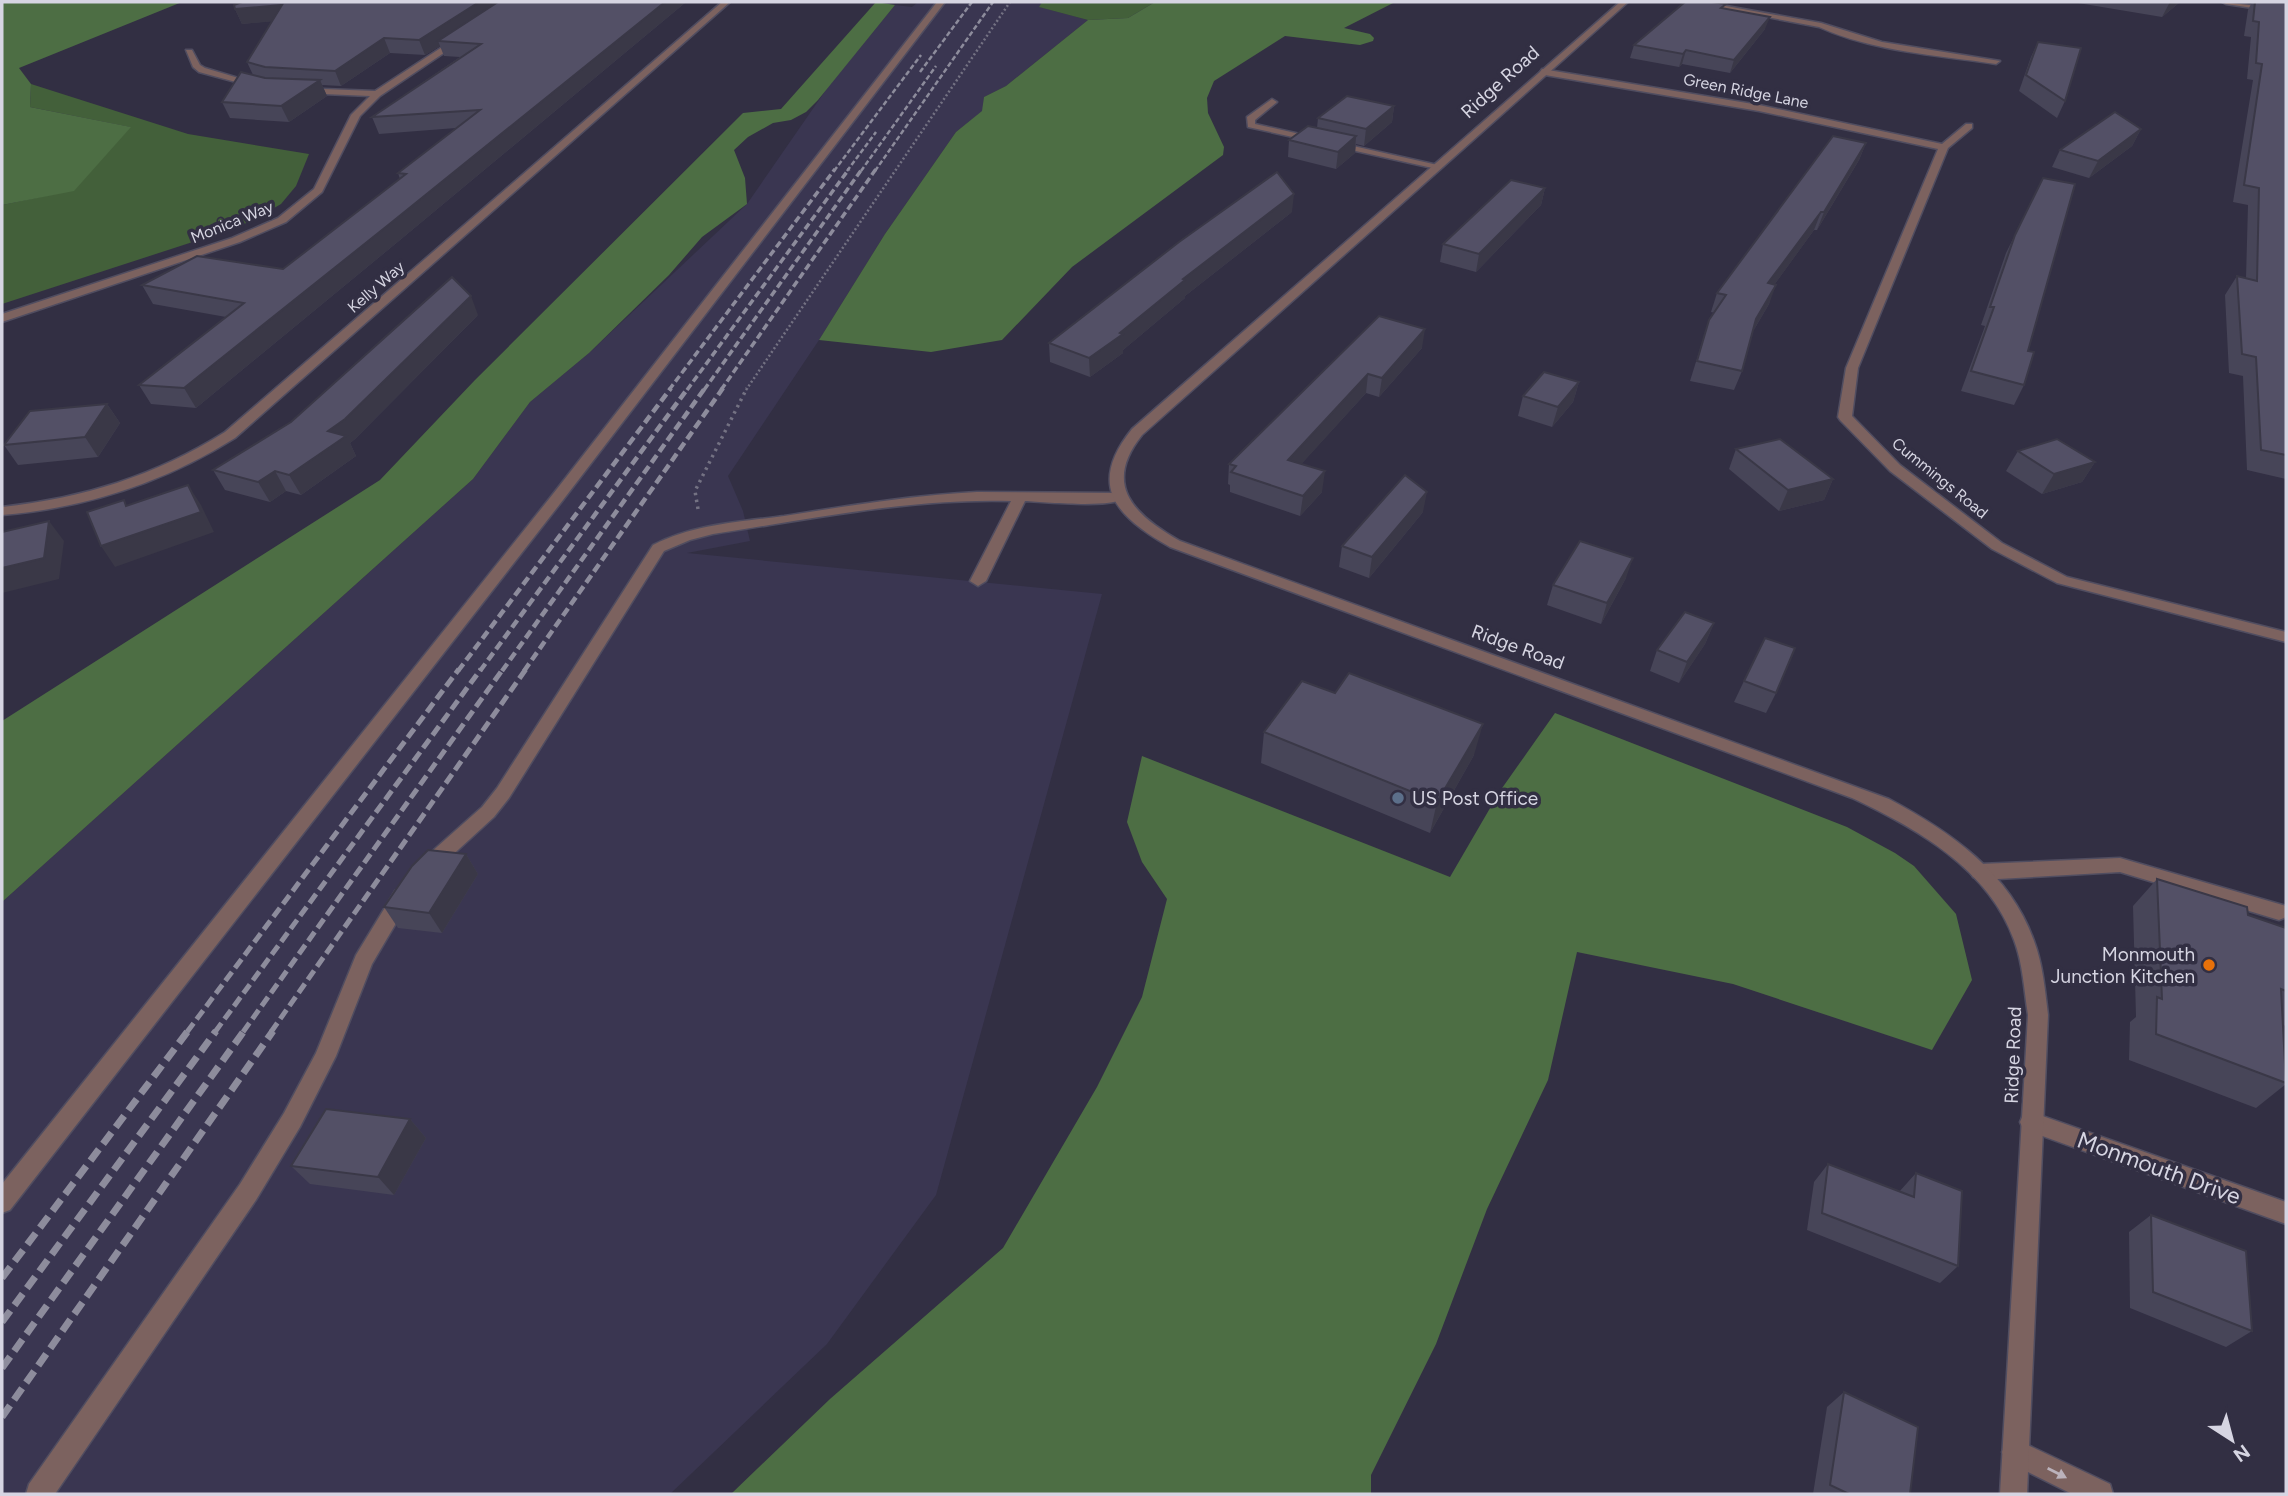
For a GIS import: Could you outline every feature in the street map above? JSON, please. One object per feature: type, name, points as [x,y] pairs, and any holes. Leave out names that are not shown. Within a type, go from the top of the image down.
[{"type":"street","name":"Kelly Way","points":[[2,511],[54,505],[115,490],[171,469],[230,435],[726,2]]},
{"type":"street","points":[[2,1202],[558,497],[941,2]]},
{"type":"street","name":"Ridge Road","points":[[1624,2],[1130,439],[1120,453],[1115,469],[1116,485],[1128,510],[1143,525],[1175,544],[1879,802],[1937,835],[1980,872],[2017,923],[2031,968],[2038,1015],[2014,1494]]},
{"type":"street","points":[[1692,2],[1812,22],[1839,35],[1996,61]]},
{"type":"street","points":[[2226,2],[2286,11]]},
{"type":"street","name":"Monica Way","points":[[2,318],[236,240],[282,220],[318,190],[356,115],[377,94],[470,33]]},
{"type":"street","points":[[190,52],[197,67],[204,71],[267,87]]},
{"type":"street","name":"Green Ridge Lane","points":[[1542,72],[1759,108],[1944,147]]},
{"type":"street","points":[[288,89],[377,94]]},
{"type":"street","points":[[1272,102],[1250,119],[1251,125],[1437,166]]},
{"type":"street","name":"Cummings Road","points":[[1969,127],[1944,147],[1852,368],[1845,418],[1895,468],[1997,546],[2062,580],[2286,637]]},
{"type":"street","points":[[39,1494],[248,1192],[292,1120],[325,1056],[363,961],[408,888],[503,793],[658,548],[670,541],[710,531],[917,500],[977,496],[1081,501],[1120,497]]},
{"type":"street","points":[[978,582],[1019,498]]},
{"type":"street","points":[[1980,872],[2120,865],[2279,912]]},
{"type":"street","name":"Monmouth Drive","points":[[2031,1122],[2286,1213]]},
{"type":"street","points":[[2015,1452],[2100,1494]]},
{"type":"path","points":[[710,531],[699,514],[695,491],[742,396],[1010,2]]},
{"type":"shaded area","points":[[918,2],[1042,2],[1040,7],[1088,20],[1006,86],[984,97],[983,111],[956,132],[885,234],[819,340],[728,476],[743,511],[750,541],[687,553],[1102,594],[936,1195],[827,1344],[670,1494],[2,1494],[2,902],[473,479],[530,402],[589,353],[747,204],[828,87],[895,5],[912,7]]},
{"type":"green space","points":[[2,2],[182,2],[19,68],[31,84],[30,107],[131,127],[74,191],[2,205]]},
{"type":"green space","points":[[876,2],[895,5],[818,100],[806,112],[791,120],[773,123],[748,137],[734,150],[745,178],[747,204],[702,237],[669,275],[589,353],[530,402],[473,479],[2,902],[2,721],[380,480],[475,380],[743,113],[781,109]]},
{"type":"green space","points":[[1042,2],[1155,2],[1128,18],[1088,20],[1039,7]]},
{"type":"green space","points":[[1155,2],[1395,2],[1344,28],[1370,34],[1374,38],[1373,41],[1360,45],[1285,36],[1214,81],[1207,98],[1208,113],[1224,147],[1223,155],[1072,267],[1002,340],[931,352],[819,340],[885,234],[956,132],[982,111],[984,97],[1006,86],[1088,20],[1128,18]]},
{"type":"green space","points":[[31,84],[188,134],[309,154],[296,186],[281,204],[252,221],[2,304],[2,205],[74,190],[130,127],[30,107]]},
{"type":"green space","points":[[1555,713],[1847,827],[1914,866],[1956,914],[1972,980],[1932,1050],[1733,984],[1577,952],[1548,1080],[1487,1209],[1436,1344],[1371,1475],[1371,1494],[731,1494],[830,1399],[1003,1248],[1097,1087],[1142,997],[1167,899],[1142,862],[1127,822],[1142,756],[1450,877],[1500,791]]},
{"type":"building","points":[[242,2],[479,2],[419,40],[384,38],[335,71],[265,67],[247,62],[282,5],[235,9],[234,5]]},
{"type":"building","points":[[498,2],[665,2],[184,388],[139,385],[244,303],[142,285],[197,256],[283,269],[406,174],[398,173],[480,110],[372,117],[481,44],[438,41]]},
{"type":"building","points":[[1685,2],[1726,4],[1721,8],[1770,17],[1734,60],[1686,50],[1683,54],[1634,45]]},
{"type":"building","points":[[2255,2],[2286,2],[2286,455],[2261,450],[2256,357],[2242,354],[2237,276],[2257,281],[2259,188],[2244,185],[2262,64],[2256,63],[2259,22],[2253,21]]},
{"type":"building","points":[[2038,42],[2081,48],[2065,101],[2026,75]]},
{"type":"building","points":[[241,72],[265,78],[320,80],[281,106],[222,102]]},
{"type":"building","points":[[1347,96],[1394,106],[1366,129],[1318,118]]},
{"type":"building","points":[[2115,112],[2141,129],[2098,161],[2060,150]]},
{"type":"building","points":[[1308,126],[1356,136],[1338,152],[1289,140]]},
{"type":"building","points":[[1833,136],[1866,143],[1824,212],[1821,212],[1768,283],[1776,285],[1756,319],[1742,371],[1697,361],[1709,320],[1726,295],[1717,293]]},
{"type":"building","points":[[1277,172],[1294,194],[1183,279],[1185,280],[1120,333],[1123,334],[1089,358],[1049,343],[1179,242]]},
{"type":"building","points":[[2043,178],[2075,184],[2028,351],[2034,352],[2024,385],[1971,371],[1994,307],[1990,307],[2015,235]]},
{"type":"building","points":[[1511,180],[1545,188],[1479,254],[1443,244]]},
{"type":"building","points":[[452,277],[471,296],[345,419],[328,431],[346,436],[289,475],[275,471],[258,482],[213,470],[291,422]]},
{"type":"building","points":[[1379,316],[1425,329],[1382,378],[1368,374],[1288,460],[1325,471],[1303,496],[1231,472],[1236,466],[1229,464]]},
{"type":"building","points":[[1544,372],[1579,382],[1558,407],[1523,396]]},
{"type":"building","points":[[107,404],[85,437],[4,445],[30,411]]},
{"type":"building","points":[[1780,439],[1833,479],[1788,490],[1736,449]]},
{"type":"building","points":[[2057,439],[2095,462],[2054,474],[2018,451]]},
{"type":"building","points":[[1405,475],[1427,492],[1372,557],[1342,546]]},
{"type":"building","points":[[188,485],[201,512],[101,546],[87,512],[124,500],[126,506]]},
{"type":"building","points":[[49,521],[44,558],[2,568],[2,532]]},
{"type":"building","points":[[1580,541],[1633,558],[1607,603],[1553,585]]},
{"type":"building","points":[[1685,612],[1714,623],[1687,662],[1657,650]]},
{"type":"building","points":[[1765,638],[1795,648],[1776,693],[1744,681]]},
{"type":"building","points":[[1349,673],[1483,724],[1437,802],[1264,732],[1302,681],[1335,693]]},
{"type":"building","points":[[428,850],[466,854],[429,913],[384,907],[412,866]]},
{"type":"building","points":[[2157,879],[2247,907],[2248,915],[2286,928],[2286,991],[2281,989],[2286,1083],[2156,1034],[2157,997],[2162,999]]},
{"type":"building","points":[[326,1109],[410,1119],[378,1177],[291,1166]]},
{"type":"building","points":[[1828,1164],[1914,1197],[1916,1173],[1962,1191],[1958,1266],[1822,1213]]},
{"type":"building","points":[[2151,1215],[2246,1251],[2252,1331],[2153,1292]]},
{"type":"building","points":[[1844,1392],[1918,1427],[1910,1494],[1849,1494],[1830,1485]]},
{"type":"railway","points":[[920,72],[972,2]]},
{"type":"railway","points":[[875,171],[993,2]]},
{"type":"railway","points":[[834,171],[921,55]]},
{"type":"railway","points":[[861,171],[936,66]]},
{"type":"railway","points":[[847,171],[876,132]]},
{"type":"railway","points":[[669,390],[835,169]]},
{"type":"railway","points":[[687,390],[849,169]]},
{"type":"railway","points":[[704,390],[862,169]]},
{"type":"railway","points":[[721,390],[876,169]]},
{"type":"railway","points":[[458,671],[671,388]]},
{"type":"railway","points":[[480,671],[688,388]]},
{"type":"railway","points":[[502,671],[705,388]]},
{"type":"railway","points":[[524,671],[723,388]]},
{"type":"railway","points":[[187,1032],[459,669]]},
{"type":"railway","points":[[215,1032],[481,669]]},
{"type":"railway","points":[[243,1032],[503,669]]},
{"type":"railway","points":[[271,1032],[526,669]]},
{"type":"railway","points":[[2,1278],[188,1031]]},
{"type":"railway","points":[[2,1322],[216,1031]]},
{"type":"railway","points":[[2,1368],[244,1031]]},
{"type":"railway","points":[[2,1417],[273,1031]]},
{"type":"place","name":"US Post Office","points":[[1398,798]]},
{"type":"place","name":"Monmouth Junction Kitchen","points":[[2209,965]]}]
